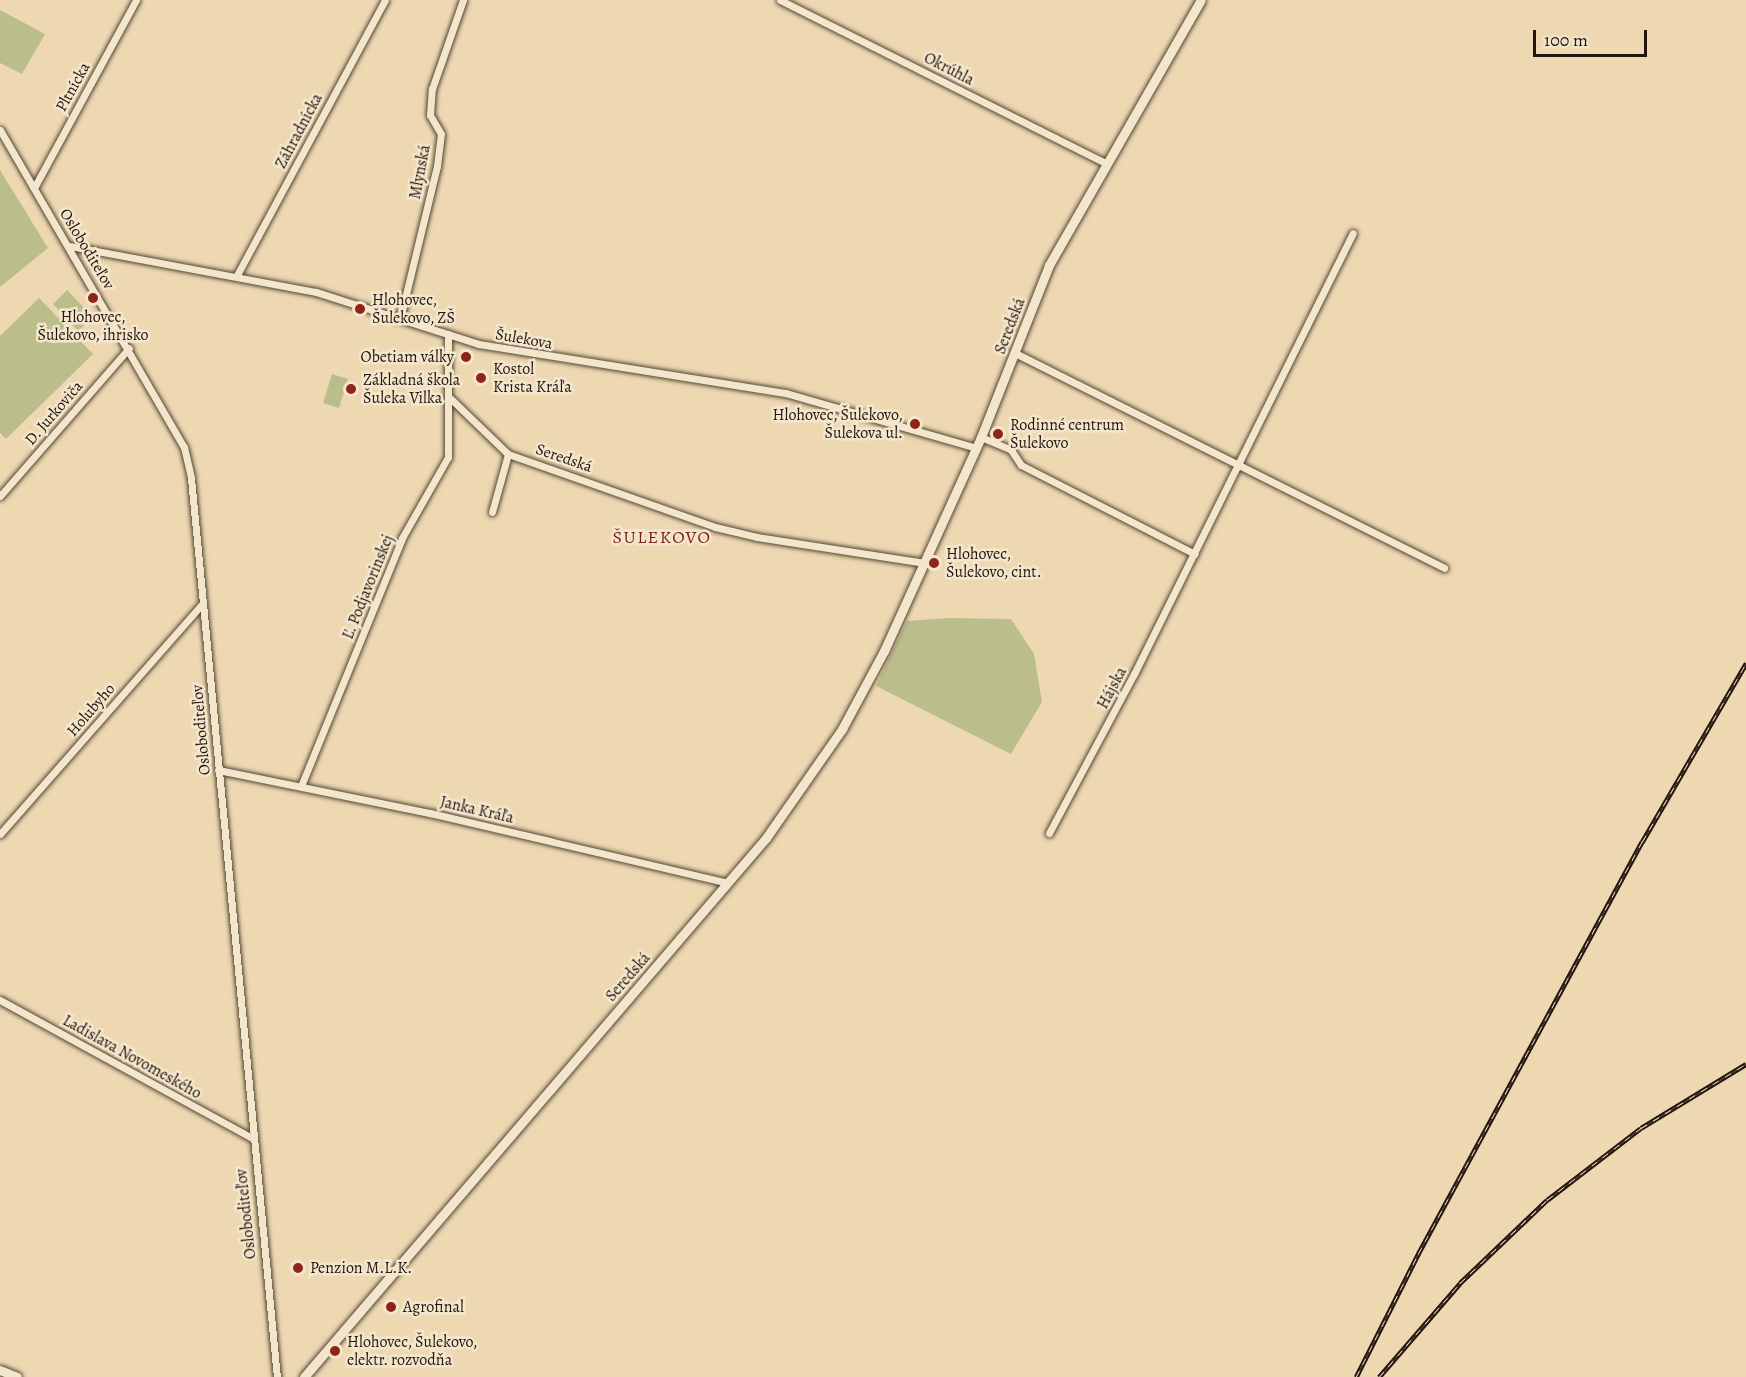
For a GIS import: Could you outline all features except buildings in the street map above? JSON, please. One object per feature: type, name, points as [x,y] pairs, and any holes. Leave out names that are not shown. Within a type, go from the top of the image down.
[{"type":"street","name":"Pltnícka","points":[[34,188],[136,0]]},
{"type":"street","name":"Záhradnícka","points":[[237,275],[385,0]]},
{"type":"street","name":"Mlynská","points":[[400,319],[437,166],[441,134],[430,115],[432,89],[463,0]]},
{"type":"street","name":"Okrúhla","points":[[780,0],[1105,163]]},
{"type":"street","name":"Seredská","points":[[304,1377],[728,883],[802,790],[842,729],[925,563],[981,437],[1049,265],[1137,106],[1201,0]]},
{"type":"street","name":"Osloboditeľov","points":[[0,129],[70,246],[184,447],[202,604],[252,1138],[277,1377]]},
{"type":"street","name":"Hájska","points":[[1049,833],[1195,554],[1353,232]]},
{"type":"street","name":"Šulekova","points":[[70,246],[237,275],[316,292],[479,345],[786,393],[976,448]]},
{"type":"street","name":"Ľ. Podjavorinskej","points":[[301,786],[402,538],[448,457],[451,399],[446,370],[448,334]]},
{"type":"street","name":"D. Jurkoviča","points":[[0,496],[129,348]]},
{"type":"street","points":[[1015,353],[1444,568]]},
{"type":"street","points":[[451,399],[508,454],[492,512]]},
{"type":"street","points":[[981,437],[1011,450],[1021,465],[1195,554]]},
{"type":"street","name":"Seredská","points":[[508,454],[715,527],[757,537],[925,563]]},
{"type":"street","name":"Holubyho","points":[[0,834],[202,604]]},
{"type":"street","name":"Janka Kráľa","points":[[218,770],[301,786],[728,883]]},
{"type":"street","name":"Ladislava Novomeského","points":[[0,1000],[252,1138]]},
{"type":"street","points":[[0,1370],[17,1377]]},
{"type":"green space","points":[[0,10],[45,34],[22,74],[0,63]]},
{"type":"green space","points":[[0,170],[48,248],[0,287]]},
{"type":"green space","points":[[67,290],[93,317],[78,331],[53,304]]},
{"type":"green space","points":[[39,298],[93,354],[6,439],[0,433],[0,336]]},
{"type":"green space","points":[[332,374],[348,379],[339,408],[323,403]]},
{"type":"green space","points":[[948,618],[1011,619],[1034,654],[1042,702],[1011,754],[876,686],[907,621]]},
{"type":"railway","points":[[1356,1377],[1418,1254],[1642,842],[1746,663]]},
{"type":"railway","points":[[1379,1377],[1460,1283],[1547,1200],[1641,1128],[1746,1064]]},
{"type":"place","name":"Hlohovec, Šulekovo, ihrisko","points":[[93,298]]},
{"type":"place","name":"Hlohovec, Šulekovo, ZŠ","points":[[360,309]]},
{"type":"place","name":"Obetiam války","points":[[466,357]]},
{"type":"place","name":"Kostol Krista Kráľa","points":[[481,378]]},
{"type":"place","name":"Základná škola Šuleka Vilka","points":[[351,389]]},
{"type":"place","name":"Hlohovec, Šulekovo, Šulekova ul.","points":[[915,424]]},
{"type":"place","name":"Rodinné centrum Šulekovo","points":[[998,434]]},
{"type":"place","name":"Hlohovec, Šulekovo, cint.","points":[[934,563]]},
{"type":"place","name":"Penzion M.L.K.","points":[[298,1268]]},
{"type":"place","name":"Agrofinal","points":[[391,1307]]},
{"type":"place","name":"Hlohovec, Šulekovo, elektr. rozvodňa","points":[[335,1351]]},
{"type":"district","name":"ŠULEKOVO","points":[[662,537]]}]
